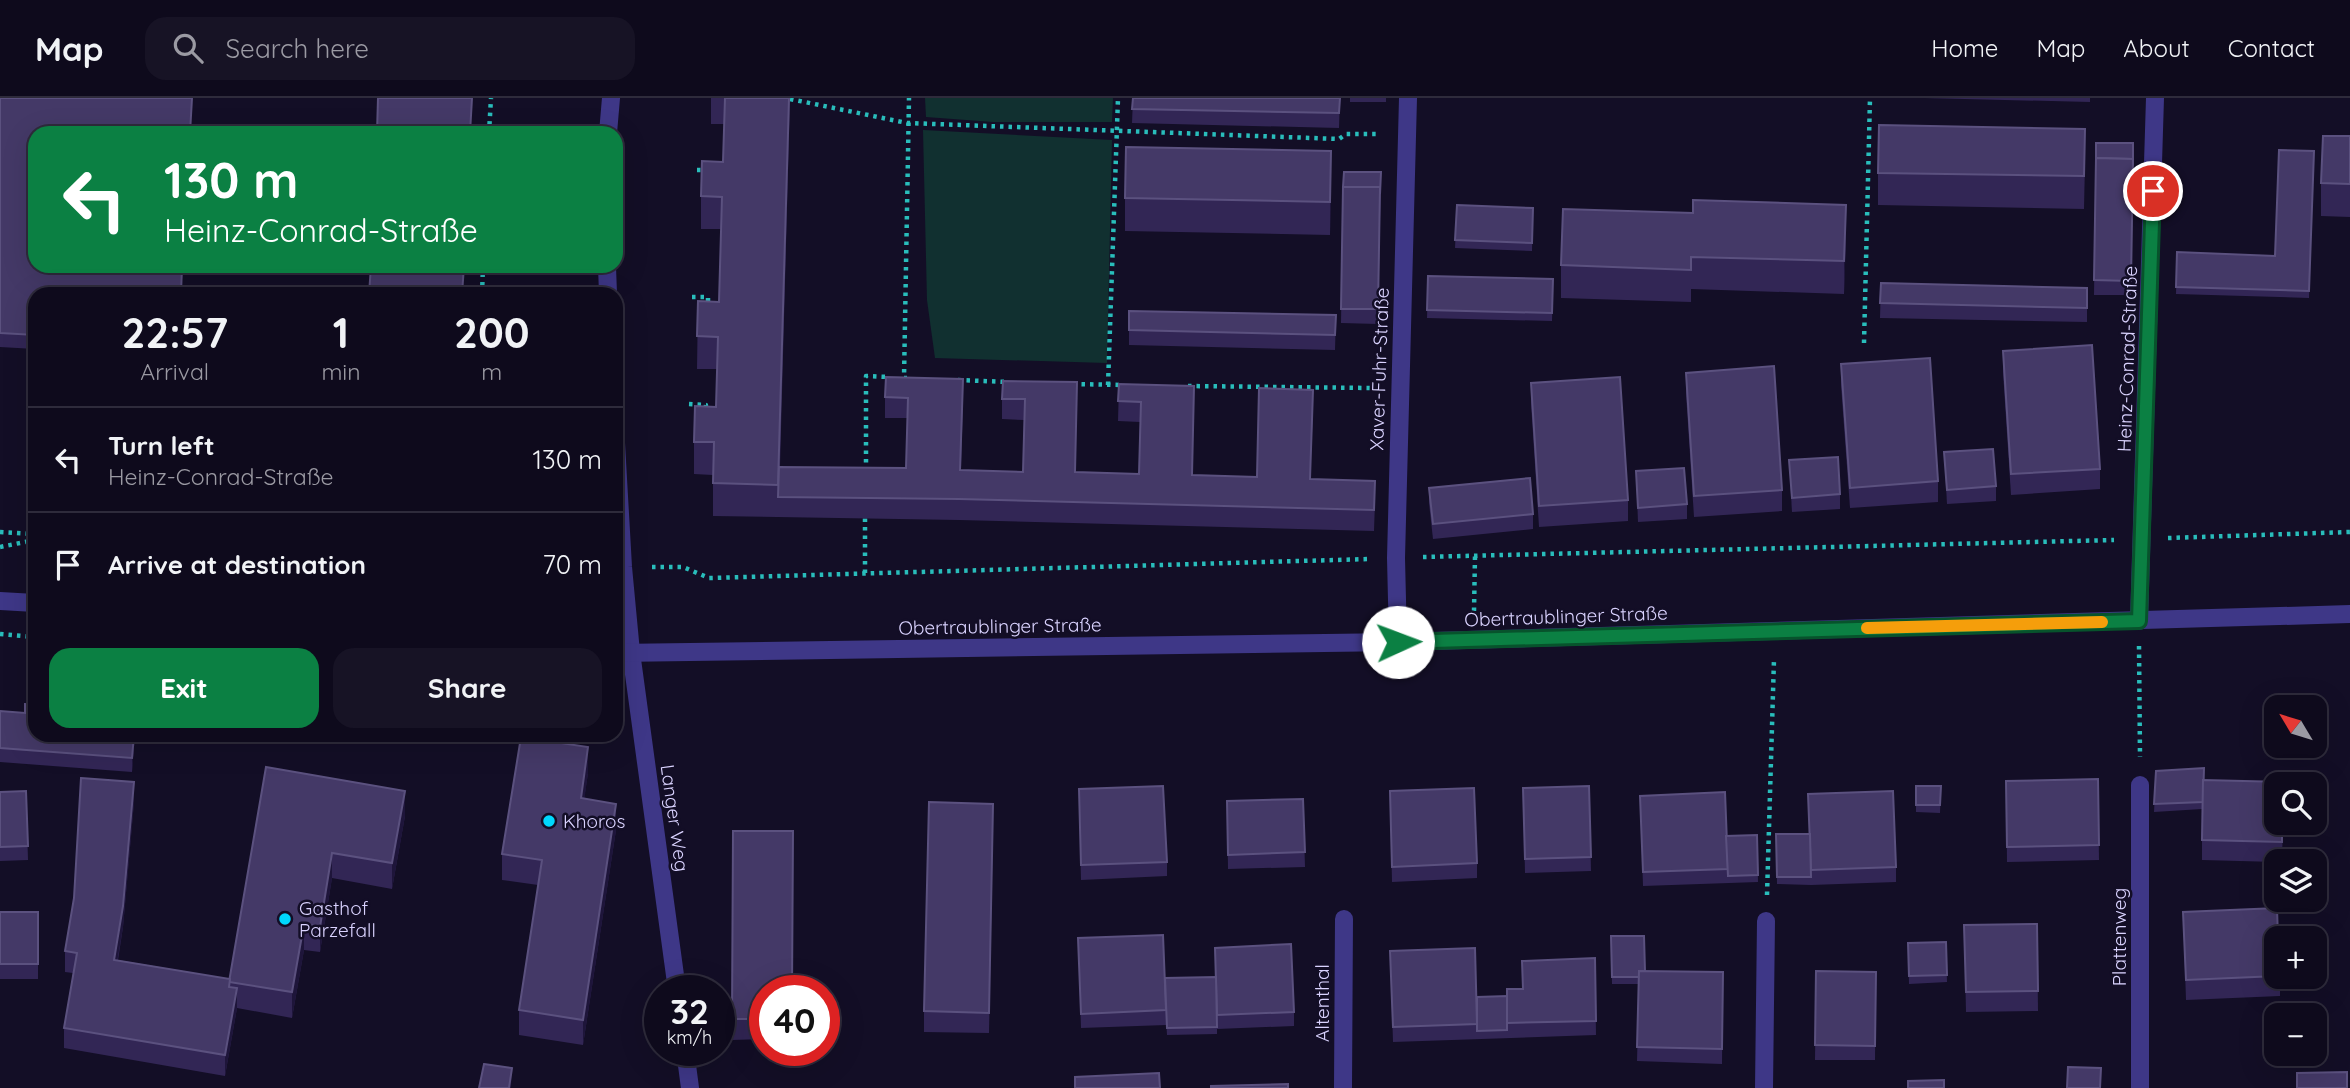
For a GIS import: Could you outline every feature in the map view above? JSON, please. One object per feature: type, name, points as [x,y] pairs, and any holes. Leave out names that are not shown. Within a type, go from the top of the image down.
[{"type":"street","points":[[609,126],[611,98]]},
{"type":"street","name":"Xaver-Fuhr-Straße","points":[[1398,642],[1396,558],[1399,389],[1408,98]]},
{"type":"street","name":"Heinz-Conrad-Straße","points":[[2139,621],[2155,98]]},
{"type":"street","name":"Langer Weg","points":[[623,567],[624,652],[675,975]]},
{"type":"street","points":[[0,601],[28,603]]},
{"type":"street","name":"Obertraublinger Straße","points":[[624,652],[1398,642],[2350,614]]},
{"type":"street","name":"Plattenweg","points":[[2140,785],[2140,1088]]},
{"type":"street","name":"Altenthal","points":[[1343,1088],[1344,919]]},
{"type":"street","points":[[1763,1088],[1766,921]]},
{"type":"street","points":[[687,1066],[690,1088]]},
{"type":"path","points":[[489,126],[491,98]]},
{"type":"path","points":[[904,378],[909,98]]},
{"type":"path","points":[[1108,385],[1118,98]]},
{"type":"path","points":[[1864,344],[1870,98]]},
{"type":"path","points":[[790,99],[907,122],[1339,139],[1346,134],[1407,135]]},
{"type":"path","points":[[697,170],[712,170]]},
{"type":"path","points":[[692,297],[708,297],[708,310]]},
{"type":"path","points":[[866,476],[866,376],[918,378]]},
{"type":"path","points":[[945,379],[1013,382]]},
{"type":"path","points":[[1068,384],[1136,386]]},
{"type":"path","points":[[1178,386],[1399,389]]},
{"type":"path","points":[[689,404],[706,405],[705,416]]},
{"type":"path","points":[[865,518],[865,573]]},
{"type":"path","points":[[0,532],[28,534]]},
{"type":"path","points":[[623,567],[683,567],[709,578],[2350,533]]},
{"type":"path","points":[[0,547],[28,541]]},
{"type":"path","points":[[1473,639],[1475,556]]},
{"type":"path","points":[[2139,621],[2140,785]]},
{"type":"path","points":[[1766,921],[1775,630]]},
{"type":"path","points":[[0,634],[28,636]]},
{"type":"green space","points":[[925,98],[1113,98],[1112,122],[993,122],[926,117]]},
{"type":"green space","points":[[923,130],[1112,140],[1107,363],[935,358],[927,300]]},
{"type":"building","points":[[0,98],[192,98],[190,126],[28,126],[28,273],[182,273],[181,287],[28,287],[28,335],[0,333]]},
{"type":"building","points":[[378,98],[472,98],[470,126],[377,126]]},
{"type":"building","points":[[725,98],[789,98],[778,485],[713,483],[714,442],[694,442],[695,406],[716,407],[718,337],[697,336],[698,301],[719,302],[722,197],[701,196],[702,161],[723,162]]},
{"type":"building","points":[[1133,98],[1340,98],[1339,113],[1132,109]]},
{"type":"building","points":[[1879,125],[2085,129],[2084,176],[1878,173]]},
{"type":"building","points":[[2323,136],[2350,136],[2350,184],[2321,183]]},
{"type":"building","points":[[2096,143],[2133,143],[2133,159],[2096,158]]},
{"type":"building","points":[[1126,147],[1331,151],[1330,202],[1125,198]]},
{"type":"building","points":[[2279,150],[2314,151],[2309,291],[2176,287],[2177,252],[2275,256]]},
{"type":"building","points":[[2096,158],[2133,159],[2131,281],[2094,280]]},
{"type":"building","points":[[1344,172],[1381,172],[1380,194],[1380,187],[1343,187]]},
{"type":"building","points":[[1343,187],[1380,187],[1378,309],[1341,309]]},
{"type":"building","points":[[1693,200],[1846,205],[1844,261],[1691,257],[1691,270],[1561,265],[1563,209],[1693,213]]},
{"type":"building","points":[[1457,205],[1533,208],[1532,243],[1455,240]]},
{"type":"building","points":[[370,273],[464,273],[462,287],[370,287]]},
{"type":"building","points":[[1428,276],[1553,279],[1552,313],[1427,310]]},
{"type":"building","points":[[1881,283],[2087,288],[2087,308],[1880,303]]},
{"type":"building","points":[[1129,311],[1336,315],[1335,335],[1129,330]]},
{"type":"building","points":[[2092,345],[2100,469],[2011,474],[2003,351]]},
{"type":"building","points":[[1930,358],[1938,481],[1850,488],[1841,364]]},
{"type":"building","points":[[1774,366],[1782,490],[1694,496],[1686,373]]},
{"type":"building","points":[[886,377],[963,379],[960,470],[1023,472],[1025,399],[1002,399],[1003,381],[1077,382],[1075,472],[1139,474],[1141,402],[1118,401],[1119,384],[1194,386],[1192,475],[1257,477],[1259,388],[1313,390],[1310,479],[1375,481],[1374,510],[778,497],[779,467],[906,468],[908,398],[885,397]]},
{"type":"building","points":[[1620,377],[1628,500],[1539,506],[1531,383]]},
{"type":"building","points":[[1993,449],[1996,486],[1947,490],[1944,452]]},
{"type":"building","points":[[1838,457],[1840,494],[1792,498],[1789,460]]},
{"type":"building","points":[[1684,468],[1687,504],[1638,508],[1636,471]]},
{"type":"building","points":[[1530,478],[1533,514],[1433,524],[1429,488]]},
{"type":"building","points":[[25,704],[28,704],[28,742],[133,742],[132,758],[0,748],[0,711],[25,713]]},
{"type":"building","points":[[520,742],[554,742],[588,747],[581,798],[616,804],[583,1020],[519,1010],[542,860],[502,854]]},
{"type":"building","name":"Gasthof Parzefall","points":[[266,767],[405,791],[392,863],[332,853],[320,927],[304,924],[292,992],[229,982]]},
{"type":"building","points":[[2204,768],[2203,802],[2154,804],[2156,771]]},
{"type":"building","points":[[81,778],[134,782],[123,906],[114,960],[230,979],[229,987],[237,988],[225,1055],[64,1028],[77,953],[65,951],[74,898]]},
{"type":"building","points":[[2098,779],[2099,845],[2007,847],[2006,781]]},
{"type":"building","points":[[2203,780],[2264,782],[2264,835],[2282,835],[2282,842],[2202,840]]},
{"type":"building","points":[[1163,786],[1167,862],[1081,865],[1079,789]]},
{"type":"building","points":[[1589,786],[1591,857],[1525,859],[1523,788]]},
{"type":"building","points":[[1916,786],[1941,786],[1940,805],[1916,805]]},
{"type":"building","points":[[1474,788],[1477,863],[1392,867],[1390,791]]},
{"type":"building","points":[[26,791],[28,846],[0,847],[0,792]]},
{"type":"building","points":[[1893,791],[1896,867],[1811,870],[1808,794]]},
{"type":"building","points":[[1725,792],[1728,869],[1643,872],[1640,796]]},
{"type":"building","points":[[1303,799],[1305,852],[1228,855],[1227,801]]},
{"type":"building","points":[[929,802],[993,804],[989,1013],[924,1011]]},
{"type":"building","points":[[733,831],[793,831],[792,975],[749,975],[749,1019],[735,1019],[735,975],[732,975]]},
{"type":"building","points":[[1776,834],[1810,834],[1811,877],[1777,877]]},
{"type":"building","points":[[1757,835],[1758,875],[1728,876],[1726,836]]},
{"type":"building","points":[[2264,909],[2264,912],[2277,912],[2278,926],[2264,926],[2264,977],[2186,980],[2183,912]]},
{"type":"building","points":[[0,912],[38,912],[38,964],[0,964]]},
{"type":"building","points":[[2037,924],[2038,991],[1966,992],[1964,925]]},
{"type":"building","points":[[1163,935],[1166,1010],[1081,1014],[1078,938]]},
{"type":"building","points":[[1611,936],[1644,936],[1645,971],[1639,971],[1639,977],[1612,977]]},
{"type":"building","points":[[1946,942],[1947,975],[1909,976],[1908,943]]},
{"type":"building","points":[[1291,944],[1294,1012],[1217,1015],[1215,948]]},
{"type":"building","points":[[1475,948],[1477,1024],[1393,1027],[1390,951]]},
{"type":"building","points":[[1595,958],[1596,1021],[1507,1023],[1507,989],[1523,989],[1522,961]]},
{"type":"building","points":[[1639,971],[1723,972],[1722,1049],[1637,1047]]},
{"type":"building","points":[[1816,971],[1876,972],[1875,1046],[1815,1045]]},
{"type":"building","points":[[1216,977],[1217,1027],[1167,1028],[1165,978]]},
{"type":"building","points":[[1507,996],[1507,1030],[1477,1031],[1477,997]]},
{"type":"building","points":[[484,1064],[512,1068],[509,1088],[479,1088]]},
{"type":"building","points":[[2068,1067],[2101,1068],[2100,1088],[2067,1088]]},
{"type":"building","points":[[2347,1072],[2347,1088],[2297,1088],[2297,1073]]},
{"type":"building","points":[[1159,1073],[1160,1088],[1075,1088],[1075,1077]]},
{"type":"building","points":[[1944,1080],[1944,1088],[1908,1088],[1908,1081]]},
{"type":"building","points":[[1288,1084],[1288,1088],[1211,1088],[1211,1086]]},
{"type":"slow traffic","points":[[1867,628],[2102,622]]},
{"type":"place","name":"Khoros","points":[[549,821]]},
{"type":"place","name":"Gasthof Parzefall","points":[[285,919]]},
{"type":"route","points":[[1398,642],[2139,621],[2153,191]]}]
